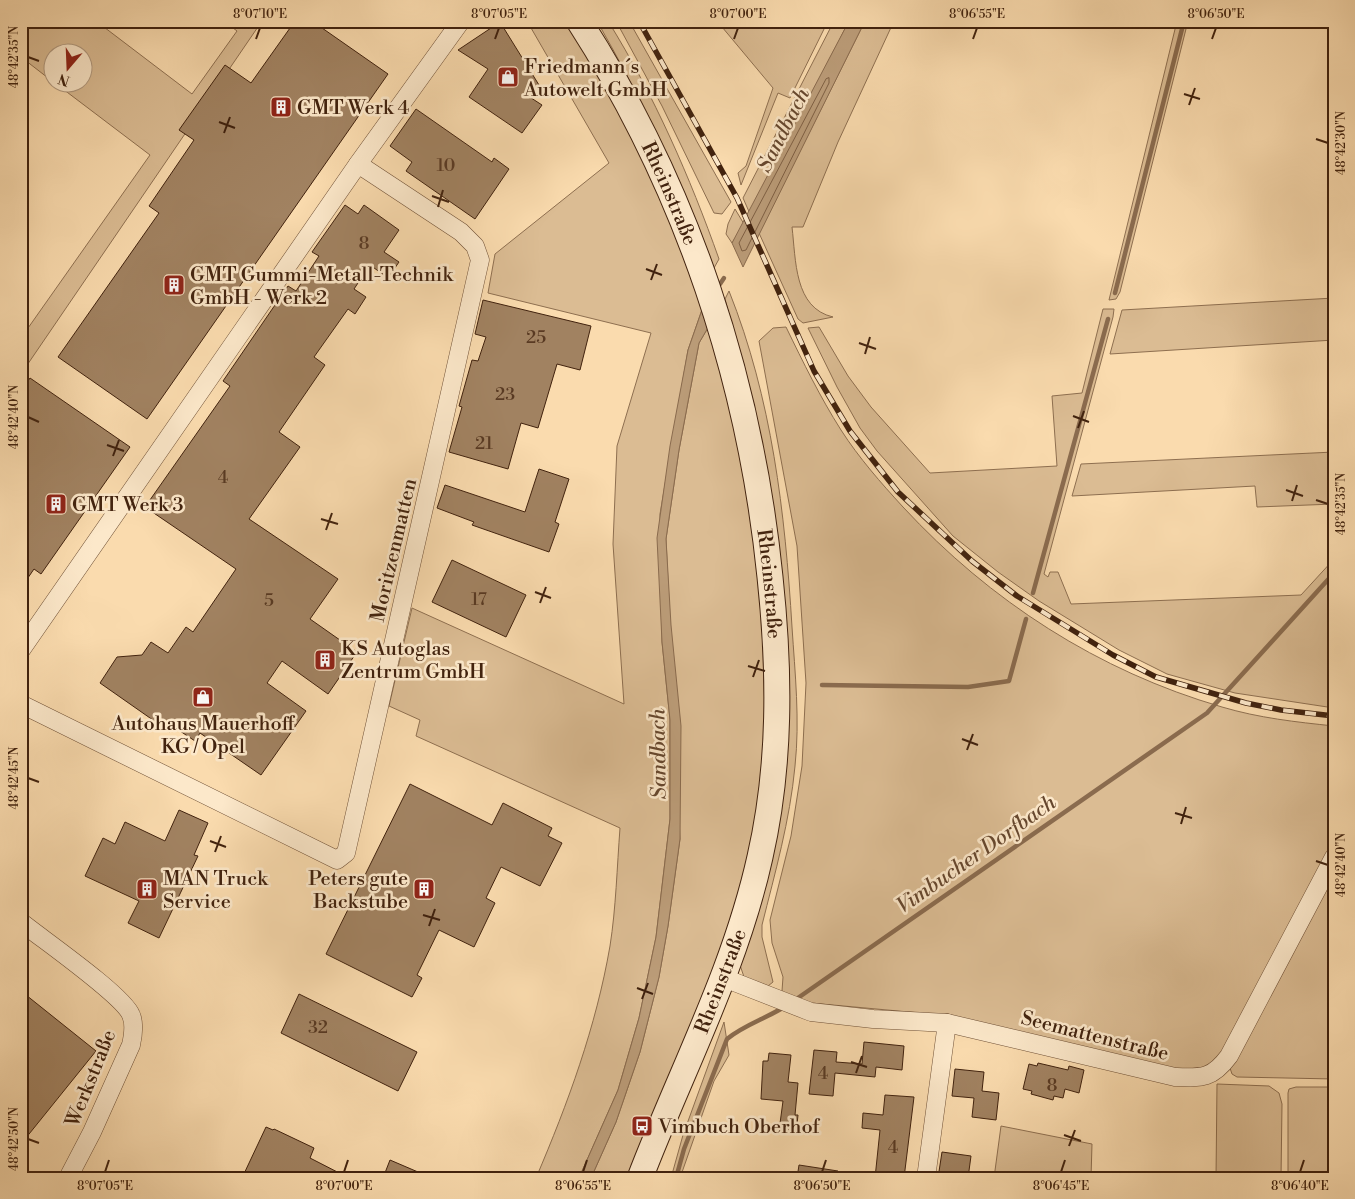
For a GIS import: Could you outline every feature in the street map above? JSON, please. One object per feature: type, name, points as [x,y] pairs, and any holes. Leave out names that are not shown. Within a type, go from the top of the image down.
[{"type":"street","points":[[21,650],[358,164],[460,21]]},
{"type":"street","name":"Rheinstraße","points":[[580,21],[638,120],[669,185],[717,314],[751,447],[767,542],[776,632],[778,693],[772,792],[761,856],[739,938],[644,1172]]},
{"type":"street","name":"Moritzenmatten","points":[[21,704],[31,711],[337,860],[346,853],[480,260],[475,246],[461,232],[358,164]]},
{"type":"street","name":"Seemattenstraße","points":[[724,978],[811,1012],[873,1019],[947,1023],[1175,1077],[1196,1078],[1212,1075],[1229,1056],[1334,857]]},
{"type":"street","name":"Werkstraße","points":[[21,922],[118,998],[131,1014],[133,1031],[131,1045],[92,1132],[68,1178]]},
{"type":"street","points":[[926,1178],[947,1023]]},
{"type":"shaded area","points":[[21,21],[96,21],[192,94],[237,31],[224,21],[262,21],[21,374],[21,338],[150,155],[67,92],[92,92],[92,42],[42,42],[42,73],[21,57]]},
{"type":"shaded area","points":[[527,21],[566,21],[626,114],[704,304],[688,350],[660,514],[662,642],[670,720],[670,819],[656,937],[639,1018],[618,1090],[579,1178],[536,1178],[570,1093],[597,1006],[612,932],[620,828],[416,736],[420,720],[389,706],[412,608],[624,704],[613,544],[617,446],[651,333],[488,293],[495,254],[609,163]]},
{"type":"shaded area","points":[[597,21],[608,21],[656,107],[696,198],[719,259],[714,268],[660,143],[630,81]]},
{"type":"shaded area","points":[[616,21],[629,21],[731,202],[722,214],[714,213],[662,106]]},
{"type":"shaded area","points":[[717,21],[828,21],[790,98],[778,93],[741,185],[738,173],[746,166],[773,88]]},
{"type":"shaded area","points":[[834,21],[849,21],[750,214],[743,198]]},
{"type":"shaded area","points":[[865,21],[894,21],[838,142],[803,227],[792,227],[796,268],[804,293],[811,304],[820,312],[833,317],[803,323],[798,319],[759,233]]},
{"type":"shaded area","points":[[1177,21],[1188,21],[1120,292],[1116,299],[1109,300]]},
{"type":"shaded area","points":[[735,209],[744,224],[732,243],[726,234],[728,224]]},
{"type":"shaded area","points":[[729,291],[756,373],[774,456],[785,541],[796,679],[797,731],[793,786],[782,846],[762,925],[762,937],[773,982],[768,986],[744,977],[740,965],[785,763],[749,391],[725,299]]},
{"type":"shaded area","points":[[1334,298],[1334,340],[1110,354],[1122,310]]},
{"type":"shaded area","points":[[1103,309],[1114,309],[1113,317],[1044,574],[1048,577],[1050,572],[1058,572],[1071,604],[1301,595],[1334,559],[1334,708],[1235,693],[1167,674],[1119,650],[1039,601],[998,572],[953,536],[877,451],[860,428],[837,387],[808,328],[819,327],[848,376],[871,407],[930,473],[1057,466],[1052,396],[1082,393]]},
{"type":"shaded area","points":[[709,326],[751,491],[771,702],[746,887],[631,1178],[591,1178],[616,1122],[640,1052],[659,977],[668,926],[680,839],[666,539],[679,450],[699,343]]},
{"type":"shaded area","points":[[786,327],[833,418],[870,470],[937,541],[972,573],[1009,602],[1049,629],[1090,653],[1132,674],[1176,692],[1250,714],[1334,726],[1334,843],[1219,1063],[1188,1073],[942,1015],[800,1002],[790,999],[782,991],[783,977],[772,943],[770,920],[791,836],[802,766],[806,683],[797,546],[759,341],[773,328]]},
{"type":"shaded area","points":[[1334,452],[1334,504],[1257,507],[1255,486],[1072,496],[1081,464]]},
{"type":"shaded area","points":[[1334,872],[1334,1079],[1237,1077],[1232,1074],[1230,1068]]},
{"type":"shaded area","points":[[724,1022],[729,1055],[714,1081],[680,1178],[671,1178],[683,1135]]},
{"type":"shaded area","points":[[1217,1084],[1269,1086],[1279,1093],[1282,1104],[1281,1178],[1216,1178]]},
{"type":"shaded area","points":[[1296,1087],[1334,1087],[1334,1178],[1288,1178],[1288,1093],[1289,1089]]},
{"type":"shaded area","points":[[1001,1126],[1092,1144],[1091,1178],[994,1178]]},
{"type":"water","points":[[849,21],[865,21],[743,267],[732,243]]},
{"type":"water","points":[[704,304],[709,326],[699,343],[679,450],[666,539],[671,625],[681,726],[680,839],[668,926],[659,977],[640,1052],[616,1122],[591,1178],[579,1178],[618,1090],[639,1018],[656,937],[670,819],[670,720],[662,642],[657,538],[670,446],[688,350]]},
{"type":"building","points":[[295,21],[312,21],[388,74],[147,419],[58,357],[159,213],[149,206],[194,140],[179,130],[225,65],[251,83]]},
{"type":"building","name":"Friedmann´s Autowelt GmbH","points":[[500,22],[539,85],[525,94],[542,105],[522,133],[469,97],[488,69],[458,50]]},
{"type":"building","points":[[416,109],[492,162],[494,158],[509,169],[475,219],[406,171],[412,162],[390,146]]},
{"type":"building","points":[[345,205],[358,214],[364,205],[399,230],[384,252],[399,262],[388,278],[370,265],[354,289],[366,297],[355,314],[348,309],[314,357],[325,365],[279,432],[300,447],[249,519],[338,579],[310,619],[357,652],[328,694],[282,661],[267,683],[306,711],[261,775],[200,733],[195,741],[174,727],[170,732],[100,683],[117,657],[142,655],[151,642],[168,653],[186,627],[193,632],[236,569],[145,507],[230,386],[223,381],[288,286],[296,291],[319,256],[312,252]]},
{"type":"building","points":[[483,300],[591,326],[580,370],[557,364],[538,428],[521,423],[508,469],[449,452],[462,407],[459,406],[472,360],[478,361],[486,337],[475,334]]},
{"type":"building","name":"GMT Werk 3","points":[[30,378],[130,447],[41,574],[34,569],[21,588],[21,391]]},
{"type":"building","points":[[539,469],[569,479],[555,522],[559,524],[549,552],[472,525],[474,522],[437,508],[445,485],[525,512]]},
{"type":"building","points":[[452,560],[526,595],[506,637],[432,602]]},
{"type":"building","name":"Peters gute Backstube","points":[[410,784],[492,825],[503,803],[552,828],[548,836],[562,843],[540,886],[501,867],[486,898],[495,903],[474,947],[439,930],[417,975],[422,978],[412,997],[326,954]]},
{"type":"building","name":"MAN Truck Service","points":[[179,810],[208,823],[194,855],[198,856],[159,938],[128,923],[139,901],[85,876],[103,838],[115,844],[125,822],[165,841]]},
{"type":"building","points":[[21,991],[96,1051],[21,1144]]},
{"type":"building","points":[[299,994],[417,1052],[398,1091],[281,1033]]},
{"type":"building","points":[[864,1042],[904,1046],[902,1070],[876,1067],[875,1077],[835,1073],[833,1096],[809,1094],[814,1050],[837,1052],[836,1062],[862,1064]]},
{"type":"building","points":[[769,1053],[791,1055],[788,1082],[798,1083],[795,1115],[798,1115],[796,1134],[779,1131],[783,1101],[761,1099],[763,1061],[768,1061]]},
{"type":"building","points":[[1038,1063],[1068,1070],[1069,1066],[1084,1070],[1079,1093],[1065,1089],[1063,1098],[1054,1096],[1053,1100],[1031,1094],[1032,1091],[1023,1089],[1029,1064],[1037,1066]]},
{"type":"building","points":[[955,1069],[984,1072],[982,1091],[999,1093],[996,1120],[972,1117],[974,1098],[952,1096]]},
{"type":"building","points":[[885,1095],[914,1097],[904,1178],[875,1178],[880,1130],[862,1128],[863,1113],[883,1115]]},
{"type":"building","points":[[266,1127],[314,1148],[310,1158],[349,1178],[242,1178]]},
{"type":"building","points":[[942,1152],[971,1156],[968,1178],[938,1178]]},
{"type":"building","points":[[390,1160],[432,1178],[383,1178]]},
{"type":"building","points":[[799,1165],[838,1171],[838,1178],[797,1178]]},
{"type":"waterway","points":[[1115,293],[1184,21]]},
{"type":"waterway","name":"Sandbach","points":[[720,284],[724,278]]},
{"type":"waterway","points":[[1033,593],[1108,319]]},
{"type":"waterway","name":"Vimbucher Dorfbach","points":[[795,1000],[1207,713],[1334,573]]},
{"type":"waterway","points":[[822,685],[968,687],[1009,681],[1026,619]]},
{"type":"waterway","name":"Vimbucher Dorfbach","points":[[676,1178],[684,1149],[727,1039],[784,1007]]},
{"type":"railway","points":[[639,21],[737,198],[814,371],[850,431],[898,492],[972,561],[1017,596],[1113,655],[1156,677],[1246,703],[1281,710],[1334,716]]},
{"type":"place","name":"Friedmann´s Autowelt GmbH","points":[[508,77]]},
{"type":"place","name":"GMT Werk 4","points":[[281,107]]},
{"type":"place","name":"GMT Gummi-Metall-Technik GmbH - Werk 2","points":[[174,285]]},
{"type":"place","name":"GMT Werk 3","points":[[56,504]]},
{"type":"place","name":"KS Autoglas Zentrum GmbH","points":[[325,660]]},
{"type":"place","name":"Autohaus Mauerhoff KG / Opel","points":[[203,697]]},
{"type":"place","name":"MAN Truck Service","points":[[147,889]]},
{"type":"place","name":"Peters gute Backstube","points":[[424,889]]},
{"type":"place","name":"Vimbuch Oberhof","points":[[642,1126]]}]
